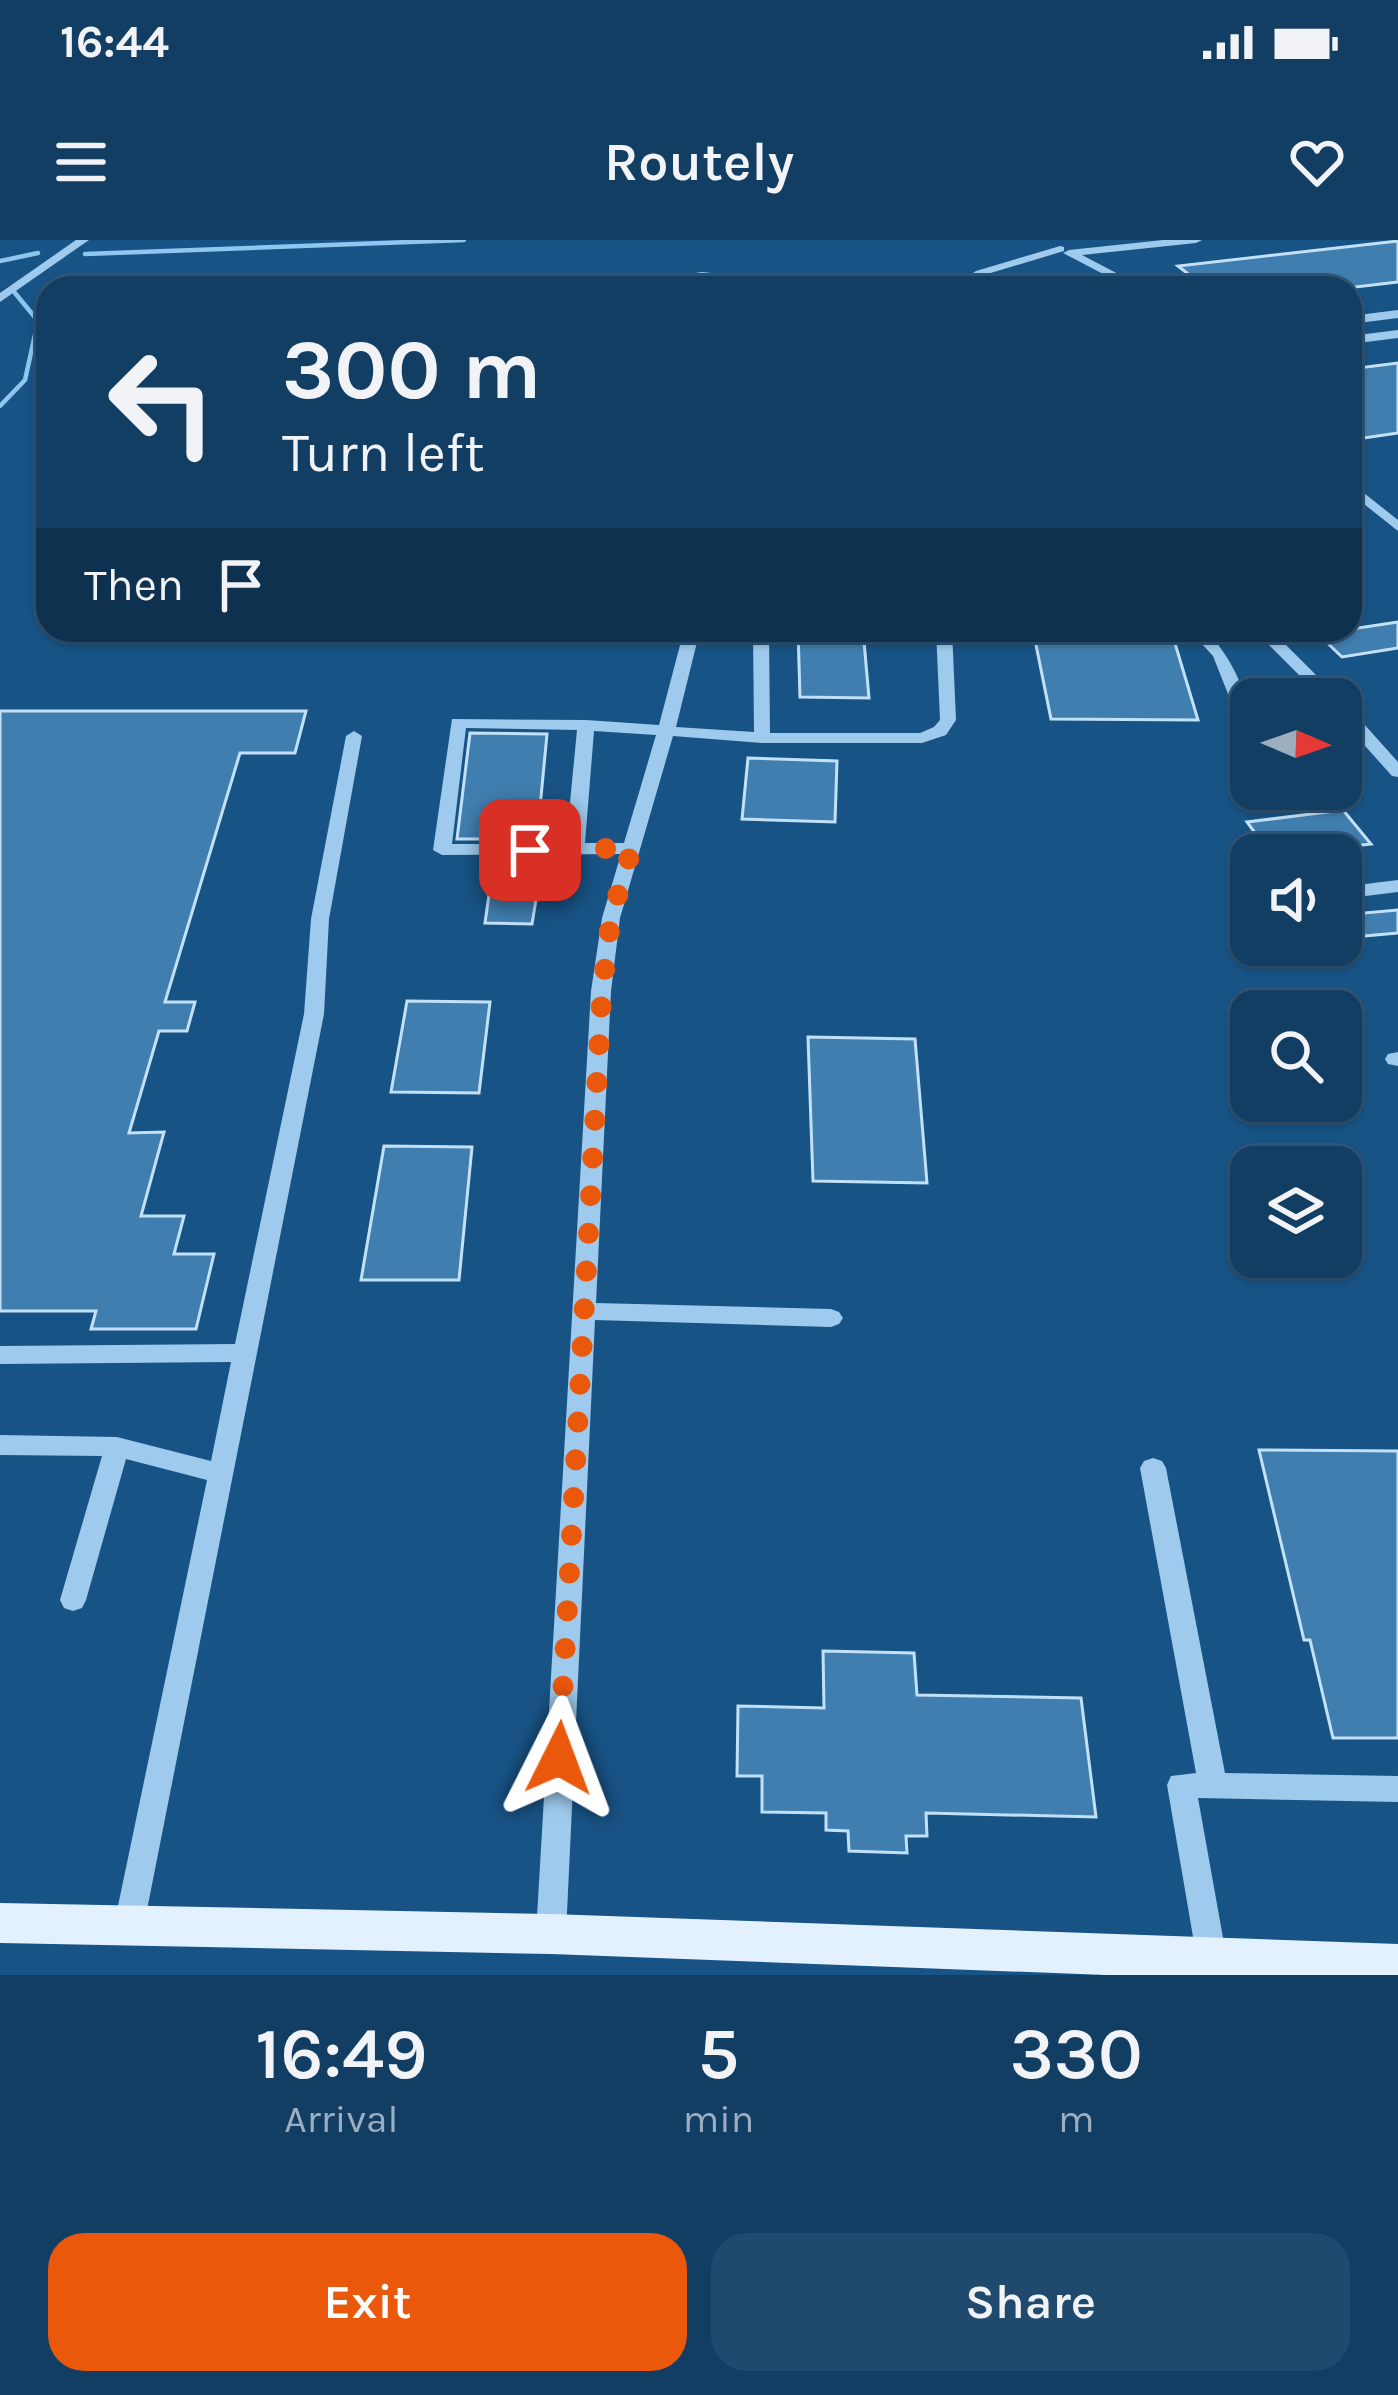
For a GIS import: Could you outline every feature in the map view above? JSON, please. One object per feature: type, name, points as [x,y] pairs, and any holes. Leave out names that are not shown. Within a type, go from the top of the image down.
[{"type":"main road","points":[[0,1923],[550,1934],[1398,1965]]},
{"type":"street","points":[[0,298],[82,240]]},
{"type":"street","points":[[1043,240],[1114,276]]},
{"type":"street","points":[[975,276],[1065,251],[1196,240]]},
{"type":"street","points":[[1362,318],[1398,314]]},
{"type":"street","points":[[1362,338],[1398,334]]},
{"type":"street","points":[[1362,496],[1398,527]]},
{"type":"street","points":[[550,1934],[602,992],[611,918],[689,642]]},
{"type":"street","points":[[761,642],[761,738]]},
{"type":"street","points":[[632,848],[442,850],[458,723],[586,724],[761,738],[922,738],[940,731],[949,720],[945,642]]},
{"type":"street","points":[[1208,642],[1220,656],[1230,681]]},
{"type":"street","points":[[1274,642],[1311,678]]},
{"type":"street","points":[[574,849],[586,724]]},
{"type":"street","points":[[1362,732],[1398,772]]},
{"type":"street","points":[[129,1925],[314,1014],[320,919],[354,736]]},
{"type":"street","points":[[1362,743],[1371,742]]},
{"type":"street","points":[[1362,890],[1398,886]]},
{"type":"street","points":[[582,1311],[831,1318]]},
{"type":"street","points":[[0,1355],[246,1353]]},
{"type":"street","points":[[0,1444],[117,1447],[222,1474]]},
{"type":"street","points":[[73,1600],[117,1447]]},
{"type":"street","points":[[1153,1468],[1213,1786]]},
{"type":"street","points":[[1211,1960],[1181,1785],[1398,1789]]},
{"type":"building","points":[[1398,241],[1398,282],[1362,286],[1362,276],[1191,276],[1178,266]]},
{"type":"building","points":[[1398,363],[1398,433],[1362,438],[1362,368]]},
{"type":"building","points":[[1398,622],[1398,648],[1342,657],[1326,642],[1362,642],[1362,627]]},
{"type":"building","points":[[798,642],[864,642],[869,698],[800,697]]},
{"type":"building","points":[[1035,642],[1175,642],[1198,720],[1051,719]]},
{"type":"building","points":[[0,711],[306,711],[295,753],[240,753],[165,1002],[195,1002],[187,1031],[159,1031],[129,1133],[164,1132],[141,1216],[184,1216],[174,1254],[214,1254],[196,1329],[91,1329],[96,1311],[0,1311]]},
{"type":"building","points":[[470,733],[547,734],[537,839],[457,839]]},
{"type":"building","points":[[748,758],[837,761],[835,822],[742,819]]},
{"type":"building","points":[[1343,810],[1371,844],[1362,845],[1362,834],[1256,834],[1247,822]]},
{"type":"building","points":[[494,859],[535,859],[533,870],[541,870],[532,924],[485,923]]},
{"type":"building","points":[[1398,910],[1398,933],[1362,936],[1362,913]]},
{"type":"building","points":[[407,1001],[490,1002],[479,1093],[391,1092]]},
{"type":"building","points":[[808,1037],[915,1039],[927,1183],[813,1181]]},
{"type":"building","points":[[384,1146],[472,1147],[459,1280],[361,1280]]},
{"type":"building","points":[[1259,1450],[1398,1451],[1398,1738],[1333,1738],[1310,1640],[1304,1640]]},
{"type":"building","points":[[823,1651],[914,1653],[917,1695],[1081,1698],[1096,1817],[926,1813],[927,1836],[906,1836],[907,1853],[849,1851],[848,1831],[826,1830],[826,1813],[762,1812],[762,1776],[737,1776],[738,1706],[824,1708]]},
{"type":"waterway","points":[[85,254],[464,240]]},
{"type":"waterway","points":[[0,261],[38,253]]},
{"type":"waterway","points":[[15,293],[36,319]]},
{"type":"waterway","points":[[0,406],[25,380],[36,330]]},
{"type":"route","points":[[530,850],[632,848],[611,918],[602,992],[559,1758]]}]
